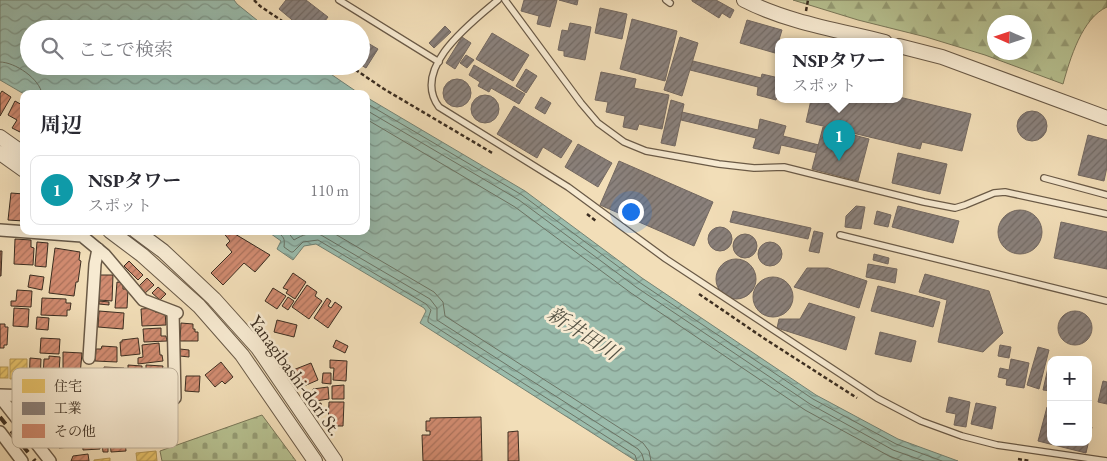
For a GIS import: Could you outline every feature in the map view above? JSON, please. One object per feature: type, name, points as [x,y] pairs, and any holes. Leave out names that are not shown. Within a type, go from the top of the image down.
[{"type":"street","points":[[744,0],[769,12],[869,38]]},
{"type":"street","points":[[903,47],[950,59],[1107,118]]},
{"type":"street","points":[[0,137],[20,151]]},
{"type":"street","points":[[0,153],[20,167]]},
{"type":"street","points":[[0,230],[20,231]]},
{"type":"street","points":[[85,235],[105,255],[143,300],[175,312],[175,368]]},
{"type":"street","name":"Yanagibashi-dori St.","points":[[115,235],[142,255],[198,306],[242,355],[315,461]]},
{"type":"street","name":"Yanagibashi-dori St.","points":[[141,235],[163,251],[214,299],[258,348],[335,461]]},
{"type":"street","points":[[89,358],[95,264],[98,249]]},
{"type":"street","points":[[0,396],[12,412]]},
{"type":"street","points":[[0,432],[5,444],[22,461]]},
{"type":"street","points":[[40,448],[50,461]]},
{"type":"lane","points":[[339,0],[439,62]]},
{"type":"lane","points":[[498,0],[467,27],[443,52],[432,81],[434,100],[439,107],[568,188],[666,258],[877,398],[921,421],[962,436],[997,445],[1107,461]]},
{"type":"lane","points":[[505,0],[598,123],[624,142],[646,151],[719,164],[754,168],[784,167],[955,208],[965,206],[994,193],[1005,192],[1107,214]]},
{"type":"lane","points":[[1044,178],[1107,195]]},
{"type":"lane","points":[[840,236],[1107,302]]},
{"type":"path","points":[[254,0],[281,20]]},
{"type":"green space","points":[[793,0],[1107,0],[1107,7],[1098,12],[1078,40],[1063,84],[998,60],[1032,60],[1032,15],[987,15],[987,56],[926,37],[858,20]]},
{"type":"green space","points":[[262,415],[296,461],[162,461],[160,451],[168,448],[178,448],[178,445]]},
{"type":"water","points":[[0,0],[234,0],[257,20],[20,20],[20,75],[332,75],[354,90],[20,90],[20,92],[0,80]]},
{"type":"water","name":"新井田川","points":[[370,99],[525,191],[642,278],[816,395],[898,439],[958,461],[636,461],[420,323],[426,311],[424,308],[316,244],[304,246],[293,260],[277,249],[281,241],[273,235],[370,235]]},
{"type":"building: 住宅","points":[[10,359],[27,359],[27,368],[12,368],[12,379],[10,379]]},
{"type":"building: 住宅","points":[[0,367],[8,367],[8,378],[0,378]]},
{"type":"building: 住宅","points":[[156,451],[157,461],[137,461],[136,453]]},
{"type":"building: 住宅","points":[[110,458],[110,461],[94,461],[94,460]]},
{"type":"building: 工業","points":[[286,0],[306,0],[328,17],[326,20],[292,20],[279,9]]},
{"type":"building: 工業","points":[[524,0],[557,0],[550,27],[537,24],[539,16],[521,11]]},
{"type":"building: 工業","points":[[559,0],[578,0],[577,5]]},
{"type":"building: 工業","points":[[692,0],[716,0],[734,10],[730,18],[722,13],[719,18]]},
{"type":"building: 工業","points":[[600,8],[627,14],[622,39],[595,33]]},
{"type":"building: 工業","points":[[632,19],[677,31],[665,81],[620,69]]},
{"type":"building: 工業","points":[[747,20],[782,30],[780,38],[775,38],[775,53],[740,43]]},
{"type":"building: 工業","points":[[570,23],[591,27],[585,60],[564,56],[564,51],[558,50],[562,30],[568,31]]},
{"type":"building: 工業","points":[[445,26],[451,32],[434,48],[429,43]]},
{"type":"building: 工業","points":[[492,33],[529,55],[513,81],[476,59]]},
{"type":"building: 工業","points":[[462,37],[471,43],[455,69],[446,63]]},
{"type":"building: 工業","points":[[680,37],[698,43],[682,96],[664,90]]},
{"type":"building: 工業","points":[[370,44],[378,49],[370,62]]},
{"type":"building: 工業","points":[[466,55],[474,60],[467,68],[460,63]]},
{"type":"building: 工業","points":[[693,61],[761,78],[762,74],[775,77],[775,100],[757,95],[758,87],[690,70]]},
{"type":"building: 工業","points":[[474,65],[525,94],[519,104],[491,88],[489,92],[478,86],[480,82],[469,75]]},
{"type":"building: 工業","points":[[526,69],[537,76],[526,93],[516,86]]},
{"type":"building: 工業","points":[[601,72],[636,79],[634,88],[669,95],[662,129],[639,124],[637,130],[623,127],[625,116],[606,112],[608,102],[595,100]]},
{"type":"building: 工業","points":[[457,79],[467,83],[471,93],[467,103],[457,107],[447,103],[443,93],[447,83]]},
{"type":"building: 工業","points":[[485,95],[495,99],[499,109],[495,119],[485,123],[475,119],[471,109],[475,99]]},
{"type":"building: 工業","points":[[541,97],[551,103],[545,114],[535,108]]},
{"type":"building: 工業","points":[[903,98],[971,114],[962,151],[922,142],[920,149],[806,122],[810,103],[903,103]]},
{"type":"building: 工業","points":[[671,100],[684,104],[675,146],[661,143]]},
{"type":"building: 工業","points":[[514,106],[572,141],[561,158],[543,147],[537,158],[497,134]]},
{"type":"building: 工業","points":[[1032,111],[1042,116],[1047,126],[1042,136],[1032,141],[1022,136],[1017,126],[1022,116]]},
{"type":"building: 工業","points":[[682,112],[758,130],[760,119],[786,126],[783,136],[819,145],[817,153],[781,145],[779,154],[753,148],[756,138],[681,120]]},
{"type":"building: 工業","points":[[823,127],[869,139],[858,181],[812,169]]},
{"type":"building: 工業","points":[[1088,135],[1107,140],[1107,167],[1104,181],[1078,175]]},
{"type":"building: 工業","points":[[578,144],[612,163],[598,187],[565,167]]},
{"type":"building: 工業","points":[[898,153],[947,164],[940,194],[892,183]]},
{"type":"building: 工業","points":[[619,161],[713,202],[694,246],[600,205]]},
{"type":"building: 工業","points":[[856,206],[865,207],[861,229],[845,227],[846,216]]},
{"type":"building: 工業","points":[[898,206],[959,221],[953,243],[892,227]]},
{"type":"building: 工業","points":[[1024,210],[1036,216],[1041,223],[1041,241],[1036,248],[1029,253],[1016,254],[1008,251],[1001,244],[998,228],[1001,220],[1008,213]]},
{"type":"building: 工業","points":[[733,211],[811,228],[808,239],[730,222]]},
{"type":"building: 工業","points":[[877,211],[891,215],[888,227],[874,224]]},
{"type":"building: 工業","points":[[1061,222],[1107,232],[1107,269],[1054,258]]},
{"type":"building: 工業","points":[[720,227],[729,230],[732,239],[729,248],[720,251],[711,248],[708,239],[711,230]]},
{"type":"building: 工業","points":[[814,231],[823,233],[819,253],[809,251]]},
{"type":"building: 工業","points":[[745,234],[754,237],[757,246],[754,255],[745,258],[736,255],[733,246],[736,237]]},
{"type":"building: 工業","points":[[770,242],[779,245],[782,254],[779,263],[770,266],[761,263],[758,254],[761,245]]},
{"type":"building: 工業","points":[[874,254],[889,258],[888,264],[873,260]]},
{"type":"building: 工業","points":[[740,259],[747,262],[753,268],[756,279],[755,287],[747,296],[740,299],[732,299],[725,296],[717,287],[716,275],[719,268],[728,260]]},
{"type":"building: 工業","points":[[868,264],[897,269],[895,283],[866,277]]},
{"type":"building: 工業","points":[[807,268],[828,268],[867,281],[859,308],[794,287]]},
{"type":"building: 工業","points":[[925,274],[989,291],[1003,333],[983,352],[938,342],[947,300],[919,292]]},
{"type":"building: 工業","points":[[777,277],[784,280],[790,286],[793,297],[792,305],[784,314],[777,317],[769,317],[762,314],[754,305],[753,293],[756,286],[765,278]]},
{"type":"building: 工業","points":[[878,286],[940,302],[933,327],[871,311]]},
{"type":"building: 工業","points":[[809,303],[855,317],[846,350],[777,328],[779,319],[800,319]]},
{"type":"building: 工業","points":[[1075,311],[1087,316],[1092,328],[1087,340],[1075,345],[1063,340],[1058,328],[1063,316]]},
{"type":"building: 工業","points":[[880,332],[916,341],[911,362],[875,354]]},
{"type":"building: 工業","points":[[1000,345],[1011,347],[1009,358],[998,356]]},
{"type":"building: 工業","points":[[1038,347],[1049,350],[1039,389],[1027,385]]},
{"type":"building: 工業","points":[[1011,359],[1029,363],[1024,388],[1006,385],[1007,379],[998,377],[1000,368],[1009,370]]},
{"type":"building: 工業","points":[[1047,372],[1047,390],[1043,390]]},
{"type":"building: 工業","points":[[1103,381],[1107,382],[1107,404],[1098,402]]},
{"type":"building: 工業","points":[[949,397],[970,402],[966,427],[954,425],[956,414],[946,412]]},
{"type":"building: 工業","points":[[976,403],[996,407],[992,429],[971,424]]},
{"type":"building: 工業","points":[[1047,407],[1047,443],[1038,441]]},
{"type":"building: 工業","points":[[1058,446],[1088,446],[1086,453]]},
{"type":"building: その他","points":[[2,91],[11,97],[0,116],[0,94]]},
{"type":"building: その他","points":[[15,101],[20,104],[20,132],[12,128],[17,120],[8,115]]},
{"type":"building: その他","points":[[11,193],[20,194],[20,221],[8,220]]},
{"type":"building: その他","points":[[225,235],[237,235],[270,255],[255,272],[244,263],[223,285],[211,273],[232,252],[226,245],[230,241]]},
{"type":"building: その他","points":[[15,239],[31,240],[31,247],[34,248],[33,265],[14,264]]},
{"type":"building: その他","points":[[37,242],[48,243],[46,267],[35,266]]},
{"type":"building: その他","points":[[55,248],[80,252],[79,260],[81,261],[74,296],[49,293]]},
{"type":"building: その他","points":[[0,251],[2,251],[1,276],[0,276]]},
{"type":"building: その他","points":[[129,261],[143,275],[138,280],[124,266]]},
{"type":"building: その他","points":[[293,273],[306,282],[295,299],[286,293],[288,290],[283,288]]},
{"type":"building: その他","points":[[30,275],[44,277],[42,290],[28,287]]},
{"type":"building: その他","points":[[100,275],[113,275],[112,301],[99,300]]},
{"type":"building: その他","points":[[147,278],[154,285],[144,294],[138,287]]},
{"type":"building: その他","points":[[117,282],[123,283],[123,289],[128,289],[127,308],[115,308]]},
{"type":"building: その他","points":[[307,285],[317,292],[315,296],[322,301],[309,319],[292,307]]},
{"type":"building: その他","points":[[158,287],[166,294],[160,300],[152,293]]},
{"type":"building: その他","points":[[273,288],[286,296],[277,309],[265,301]]},
{"type":"building: その他","points":[[17,290],[32,291],[31,307],[11,306],[11,301],[16,301]]},
{"type":"building: その他","points":[[288,297],[294,301],[288,310],[282,306]]},
{"type":"building: その他","points":[[42,298],[66,299],[66,303],[71,303],[70,310],[67,310],[67,316],[41,315]]},
{"type":"building: その他","points":[[327,298],[331,301],[328,306],[331,308],[335,302],[342,307],[328,328],[314,318]]},
{"type":"building: その他","points":[[99,301],[109,302],[109,305],[99,304]]},
{"type":"building: その他","points":[[14,308],[29,309],[28,327],[13,326]]},
{"type":"building: その他","points":[[155,308],[155,312],[165,312],[166,325],[142,326],[141,309]]},
{"type":"building: その他","points":[[99,311],[124,313],[123,329],[98,327]]},
{"type":"building: その他","points":[[37,317],[49,318],[48,330],[36,329]]},
{"type":"building: その他","points":[[277,320],[297,325],[294,337],[274,332]]},
{"type":"building: その他","points":[[181,323],[193,324],[193,329],[195,329],[195,332],[198,332],[198,341],[180,341]]},
{"type":"building: その他","points":[[0,324],[5,324],[5,327],[8,327],[7,345],[4,345],[4,348],[0,348]]},
{"type":"building: その他","points":[[161,328],[161,336],[166,336],[167,341],[144,342],[143,329]]},
{"type":"building: その他","points":[[41,338],[60,339],[59,354],[40,353]]},
{"type":"building: その他","points":[[138,338],[140,354],[121,356],[120,342],[122,340]]},
{"type":"building: その他","points":[[336,340],[348,346],[345,353],[333,347]]},
{"type":"building: その他","points":[[159,343],[160,355],[162,355],[163,361],[138,364],[138,358],[143,357],[142,345]]},
{"type":"building: その他","points":[[102,346],[117,347],[117,362],[95,361],[96,349],[101,349]]},
{"type":"building: その他","points":[[180,349],[189,350],[189,357],[180,356]]},
{"type":"building: その他","points":[[63,352],[82,353],[81,368],[63,368]]},
{"type":"building: その他","points":[[49,356],[60,357],[59,368],[44,368],[44,359],[49,359]]},
{"type":"building: その他","points":[[30,358],[41,359],[41,368],[30,368]]},
{"type":"building: その他","points":[[330,360],[347,361],[346,381],[333,380],[334,368],[330,368]]},
{"type":"building: その他","points":[[221,362],[233,377],[225,384],[222,381],[215,387],[205,375]]},
{"type":"building: その他","points":[[311,363],[318,380],[304,386],[303,383],[298,385],[293,370]]},
{"type":"building: その他","points":[[128,365],[142,366],[142,368],[128,368]]},
{"type":"building: その他","points":[[146,365],[163,366],[163,368],[146,368]]},
{"type":"building: その他","points":[[323,373],[331,373],[331,384],[322,383]]},
{"type":"building: その他","points":[[186,376],[200,376],[199,392],[185,391]]},
{"type":"building: その他","points":[[344,385],[344,399],[332,399],[332,386]]},
{"type":"building: その他","points":[[328,387],[329,399],[315,401],[313,389]]},
{"type":"building: その他","points":[[329,402],[344,402],[343,426],[328,426]]},
{"type":"building: その他","points":[[321,403],[322,410],[317,411],[316,404]]},
{"type":"building: その他","points":[[481,417],[482,461],[423,461],[422,435],[430,435],[430,431],[426,431],[426,421],[430,421],[430,418]]},
{"type":"building: その他","points":[[518,431],[519,461],[508,461],[508,432]]},
{"type":"building: その他","points":[[83,448],[100,449],[83,450]]},
{"type":"building: その他","points":[[103,448],[108,448],[108,452],[103,452]]},
{"type":"building: その他","points":[[111,448],[126,448],[126,451],[111,452]]},
{"type":"building: その他","points":[[88,454],[89,461],[71,461],[73,456]]},
{"type":"railway","points":[[0,417],[12,432]]},
{"type":"railway","points":[[25,448],[35,461]]},
{"type":"place","name":"NSPタワー","points":[[839,161]]}]
